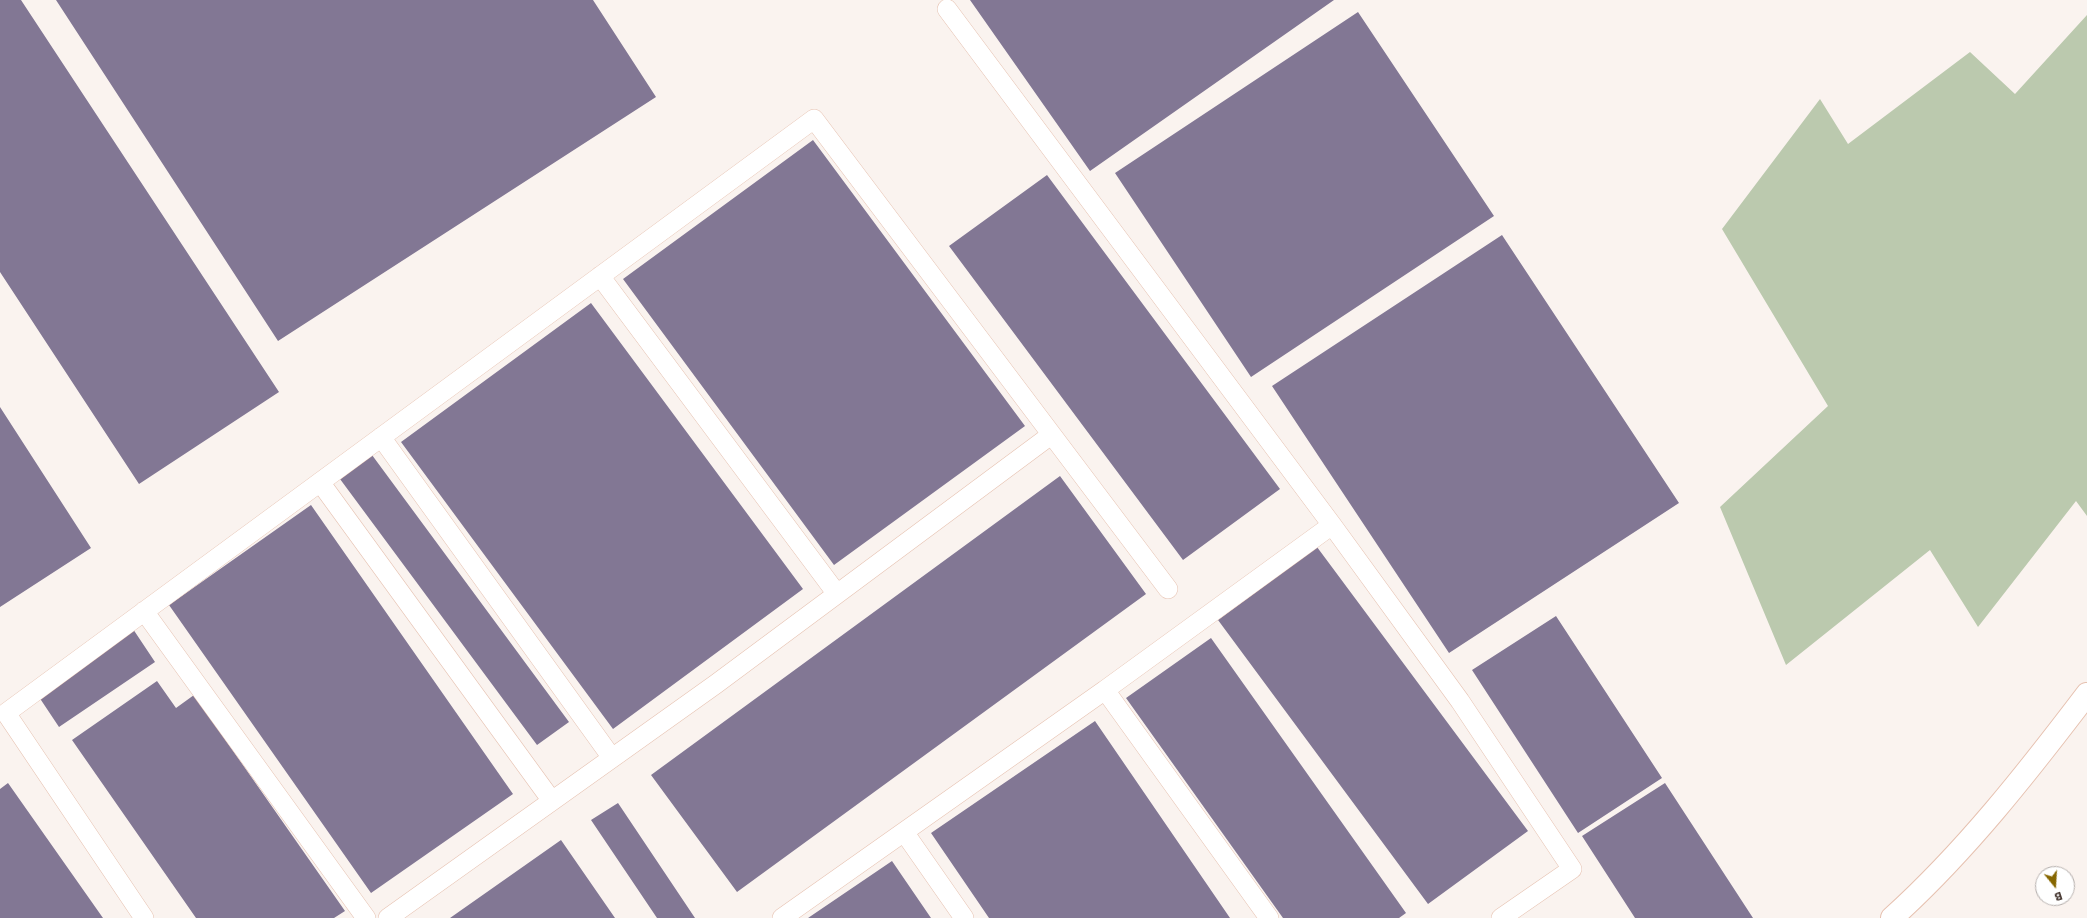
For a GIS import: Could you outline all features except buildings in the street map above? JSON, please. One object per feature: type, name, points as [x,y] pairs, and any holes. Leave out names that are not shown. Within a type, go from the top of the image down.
[{"type":"street","points":[[1892,918],[1914,898],[2005,799],[2087,694]]},
{"type":"lane","points":[[947,9],[1332,525],[1460,701],[1572,868],[1501,918]]},
{"type":"lane","points":[[144,918],[6,713],[814,119],[1168,589]]},
{"type":"lane","points":[[600,276],[837,594]]},
{"type":"lane","points":[[388,918],[612,758],[837,594],[1051,435]]},
{"type":"lane","points":[[381,437],[612,758]]},
{"type":"lane","points":[[320,482],[552,801]]},
{"type":"lane","points":[[782,918],[1105,690],[1332,525]]},
{"type":"lane","points":[[144,611],[366,918]]},
{"type":"lane","points":[[1105,690],[1269,918]]},
{"type":"lane","points":[[904,832],[964,918]]},
{"type":"green space","points":[[2087,15],[2087,516],[2076,501],[1978,627],[1930,550],[1786,665],[1720,507],[1828,406],[1722,229],[1820,99],[1848,144],[1970,52],[2015,94]]}]
